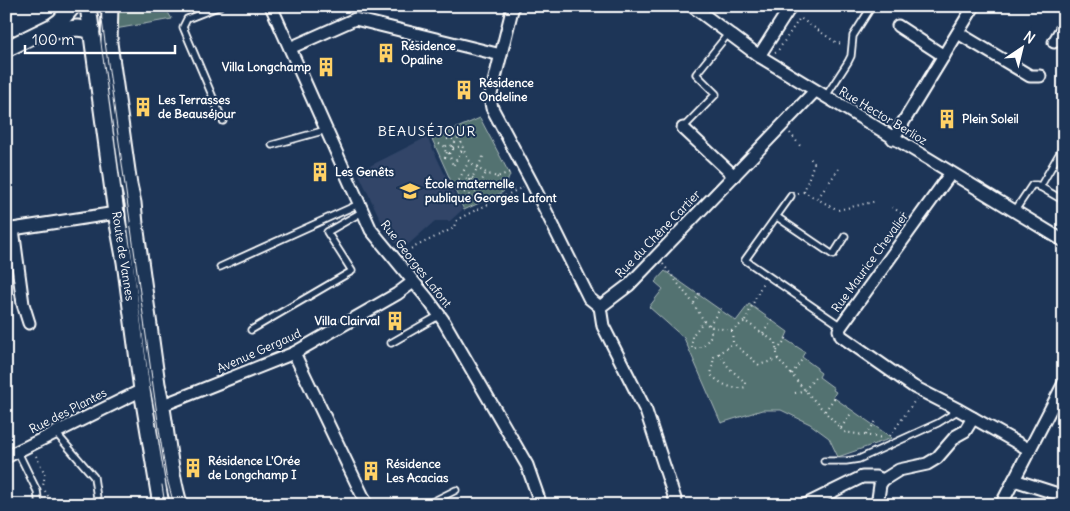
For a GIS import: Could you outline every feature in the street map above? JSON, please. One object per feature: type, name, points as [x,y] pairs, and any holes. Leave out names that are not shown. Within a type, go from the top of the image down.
[{"type":"main road","points":[[6,49],[60,21],[73,6]]},
{"type":"main road","name":"Route de Vannes","points":[[88,6],[142,390],[161,505]]},
{"type":"main road","name":"Route de Vannes","points":[[110,6],[109,43],[129,185],[134,203],[135,224],[157,384],[162,405],[176,504]]},
{"type":"main road","points":[[40,33],[77,28],[92,30]]},
{"type":"street","name":"Rue Georges Lafont","points":[[271,6],[360,208],[376,238],[440,315],[527,465],[541,505]]},
{"type":"street","points":[[513,6],[490,103],[529,184],[589,298],[600,307],[603,326],[646,411],[677,505]]},
{"type":"street","name":"Rue Hector Berlioz","points":[[692,6],[728,34],[765,55],[826,97],[1064,241]]},
{"type":"street","points":[[765,55],[791,6]]},
{"type":"street","points":[[894,138],[974,6]]},
{"type":"street","points":[[290,48],[355,19],[501,55]]},
{"type":"street","points":[[1054,42],[1064,24]]},
{"type":"street","points":[[898,26],[944,56]]},
{"type":"street","points":[[958,33],[1030,76],[1040,76]]},
{"type":"street","name":"Rue du Chêne Cartier","points":[[600,307],[630,285],[815,90]]},
{"type":"street","points":[[683,128],[734,176]]},
{"type":"street","name":"Rue Maurice Chevalier","points":[[951,173],[840,326],[841,336],[922,391],[1030,450]]},
{"type":"street","points":[[29,323],[23,304],[9,230],[116,212]]},
{"type":"street","name":"Avenue Gergaud","points":[[162,405],[294,353],[396,294],[413,282]]},
{"type":"street","points":[[294,353],[367,505]]},
{"type":"street","points":[[1001,505],[1064,383]]},
{"type":"street","name":"Rue des Plantes","points":[[10,452],[142,390]]},
{"type":"street","points":[[877,505],[880,485],[883,480],[899,470],[918,467],[937,458],[956,436],[965,431],[973,418]]},
{"type":"street","points":[[805,505],[862,477],[876,477],[883,480]]},
{"type":"street","points":[[1014,480],[1064,496]]},
{"type":"lane","points":[[220,6],[187,19],[183,27],[223,121]]},
{"type":"lane","points":[[826,97],[848,62],[852,50],[853,36],[872,6]]},
{"type":"lane","points":[[683,128],[716,94],[696,74],[728,34]]},
{"type":"lane","points":[[272,145],[326,130]]},
{"type":"lane","points":[[1040,187],[1063,148]]},
{"type":"lane","points":[[1014,212],[1031,186],[1040,187],[1060,199],[1064,193]]},
{"type":"lane","points":[[792,196],[745,260],[840,326]]},
{"type":"lane","points":[[220,268],[360,208]]},
{"type":"lane","points":[[251,330],[352,271],[327,232],[360,208]]},
{"type":"lane","points":[[776,217],[832,256],[845,236]]},
{"type":"lane","points":[[391,343],[440,315]]},
{"type":"lane","points":[[824,461],[850,461],[859,458],[938,423],[959,410]]},
{"type":"lane","points":[[56,432],[94,477],[98,505]]},
{"type":"lane","points":[[10,452],[37,491],[39,505]]},
{"type":"lane","points":[[426,505],[456,490]]},
{"type":"path","points":[[765,55],[777,52],[800,18],[836,43],[851,43]]},
{"type":"path","points":[[787,130],[801,147]]},
{"type":"path","points":[[452,134],[452,139]]},
{"type":"path","points":[[445,158],[460,137],[469,161],[486,173],[498,177],[504,184],[515,191]]},
{"type":"path","points":[[456,141],[447,139],[445,150],[453,166],[463,147]]},
{"type":"path","points":[[439,144],[463,147]]},
{"type":"path","points":[[464,192],[483,157]]},
{"type":"path","points":[[804,192],[814,163],[810,158]]},
{"type":"path","points":[[469,161],[455,187],[473,197],[486,173]]},
{"type":"path","points":[[817,199],[840,168]]},
{"type":"path","points":[[498,177],[510,172]]},
{"type":"path","points":[[461,177],[478,187]]},
{"type":"path","points":[[467,187],[471,189],[470,181]]},
{"type":"path","points":[[399,254],[454,228],[458,219],[529,184]]},
{"type":"path","points":[[792,196],[804,192],[838,210],[877,201]]},
{"type":"path","points":[[892,207],[916,222]]},
{"type":"path","points":[[661,261],[694,303],[704,321],[710,326],[732,331]]},
{"type":"path","points":[[732,331],[745,321],[766,274]]},
{"type":"path","points":[[694,303],[701,290]]},
{"type":"path","points":[[704,321],[692,336],[692,349],[704,346],[710,337],[710,326],[721,308]]},
{"type":"path","points":[[763,334],[774,318]]},
{"type":"path","points":[[745,321],[775,342],[778,359],[844,432],[888,439],[922,391]]},
{"type":"path","points":[[732,331],[732,343]]},
{"type":"path","points":[[777,352],[789,335]]},
{"type":"path","points":[[719,353],[729,368],[745,382],[745,387],[740,389],[719,383],[711,375],[714,357],[719,353],[732,343]]},
{"type":"path","points":[[732,343],[759,365],[778,359]]},
{"type":"path","points":[[792,375],[803,358]]},
{"type":"path","points":[[796,393],[805,390],[817,375]]},
{"type":"path","points":[[824,412],[835,397]]},
{"type":"path","points":[[840,428],[852,412]]},
{"type":"path","points":[[866,435],[876,421]]},
{"type":"path","points":[[36,456],[45,474],[43,486],[53,505]]},
{"type":"shaded area","name":"École maternelle publique Georges Lafont","points":[[427,137],[462,210],[450,221],[435,221],[403,249],[389,238],[358,172]]},
{"type":"green space","points":[[118,6],[164,6],[172,19],[115,29]]},
{"type":"green space","points":[[480,118],[510,175],[503,192],[464,210],[432,139]]},
{"type":"green space","points":[[665,271],[736,321],[749,304],[788,332],[785,339],[805,352],[802,357],[817,368],[821,373],[819,377],[834,388],[833,390],[836,392],[833,397],[892,438],[838,457],[829,438],[810,424],[781,410],[762,410],[721,423],[684,338],[649,307],[663,289],[655,282]]},
{"type":"tram line","points":[[100,6],[161,443],[166,475],[174,505]]},
{"type":"tram line","points":[[162,485],[165,505]]},
{"type":"place","name":"Résidence Opaline","points":[[386,53]]},
{"type":"place","name":"Villa Longchamp","points":[[326,67]]},
{"type":"place","name":"Résidence Ondeline","points":[[464,90]]},
{"type":"place","name":"Les Terrasses de Beauséjour","points":[[143,107]]},
{"type":"place","name":"Plein Soleil","points":[[947,119]]},
{"type":"place","name":"Les Genêts","points":[[320,172]]},
{"type":"place","name":"École maternelle publique Georges Lafont","points":[[410,191]]},
{"type":"place","name":"Villa Clairval","points":[[395,321]]},
{"type":"place","name":"Résidence L'Orée de Longchamp I","points":[[193,468]]},
{"type":"place","name":"Résidence Les Acacias","points":[[371,471]]},
{"type":"district","name":"BEAUSÉJOUR","points":[[427,131]]}]
